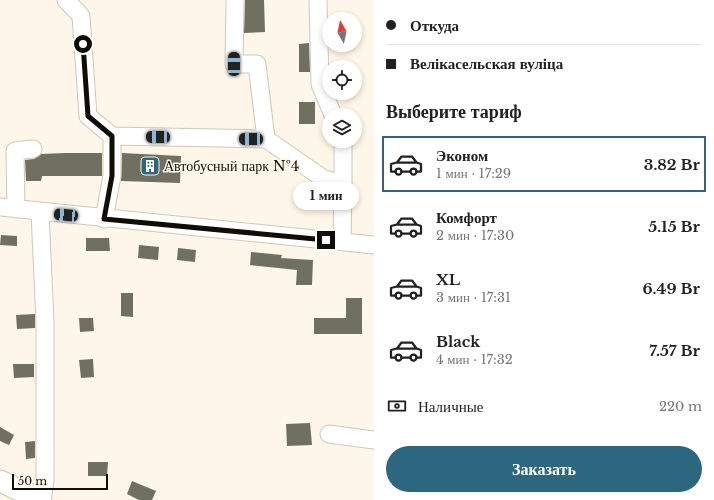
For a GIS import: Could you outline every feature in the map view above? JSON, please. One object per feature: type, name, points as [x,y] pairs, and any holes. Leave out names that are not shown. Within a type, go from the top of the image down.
[{"type":"main road","points":[[0,481],[41,500]]},
{"type":"street","points":[[66,0],[81,16],[88,116],[112,136],[266,139],[324,179],[343,184]]},
{"type":"street","points":[[235,0],[234,64],[257,64],[266,139]]},
{"type":"street","points":[[318,0],[320,84],[330,108]]},
{"type":"street","points":[[104,219],[112,176],[112,136]]},
{"type":"street","points":[[342,148],[342,241]]},
{"type":"street","points":[[33,149],[15,151],[8,208],[104,219],[374,245]]},
{"type":"street","points":[[40,212],[45,322],[45,481],[41,500]]},
{"type":"street","points":[[329,434],[374,440]]},
{"type":"building","points":[[245,0],[264,0],[265,32],[244,33]]},
{"type":"building","points":[[309,43],[310,72],[299,72],[299,44]]},
{"type":"building","points":[[299,102],[315,102],[315,124],[299,124]]},
{"type":"building","points":[[102,153],[102,176],[42,176],[41,181],[26,181],[25,160],[34,159],[41,154]]},
{"type":"building","name":"Автобусный парк №4","points":[[122,153],[181,156],[180,183],[121,181]]},
{"type":"building","points":[[1,235],[17,236],[17,246],[0,245]]},
{"type":"building","points":[[86,238],[109,238],[110,251],[86,251]]},
{"type":"building","points":[[139,245],[159,247],[158,260],[138,258]]},
{"type":"building","points":[[178,248],[196,250],[195,262],[177,260]]},
{"type":"building","points":[[251,252],[282,255],[281,258],[313,260],[312,285],[296,285],[297,270],[250,265]]},
{"type":"building","points":[[121,293],[133,293],[133,317],[121,316]]},
{"type":"building","points":[[346,298],[362,298],[362,334],[314,334],[314,318],[346,318]]},
{"type":"building","points":[[35,314],[35,328],[17,329],[16,315]]},
{"type":"building","points":[[79,318],[93,318],[94,331],[80,332]]},
{"type":"building","points":[[93,359],[94,377],[81,378],[79,360]]},
{"type":"building","points":[[13,364],[34,364],[34,377],[14,378]]},
{"type":"building","points":[[310,423],[312,445],[287,446],[286,424]]},
{"type":"building","points":[[0,427],[14,435],[9,445],[0,441]]},
{"type":"building","points":[[35,441],[35,458],[26,459],[25,442]]},
{"type":"building","points":[[88,462],[108,462],[107,476],[88,476]]},
{"type":"building","points":[[132,481],[156,491],[152,500],[139,500],[127,494]]},
{"type":"place","name":"Автобусный парк №4","points":[[150,166]]},
{"type":"route","points":[[83,44],[88,116],[112,136],[112,176],[107,196],[104,219],[326,240]]}]
